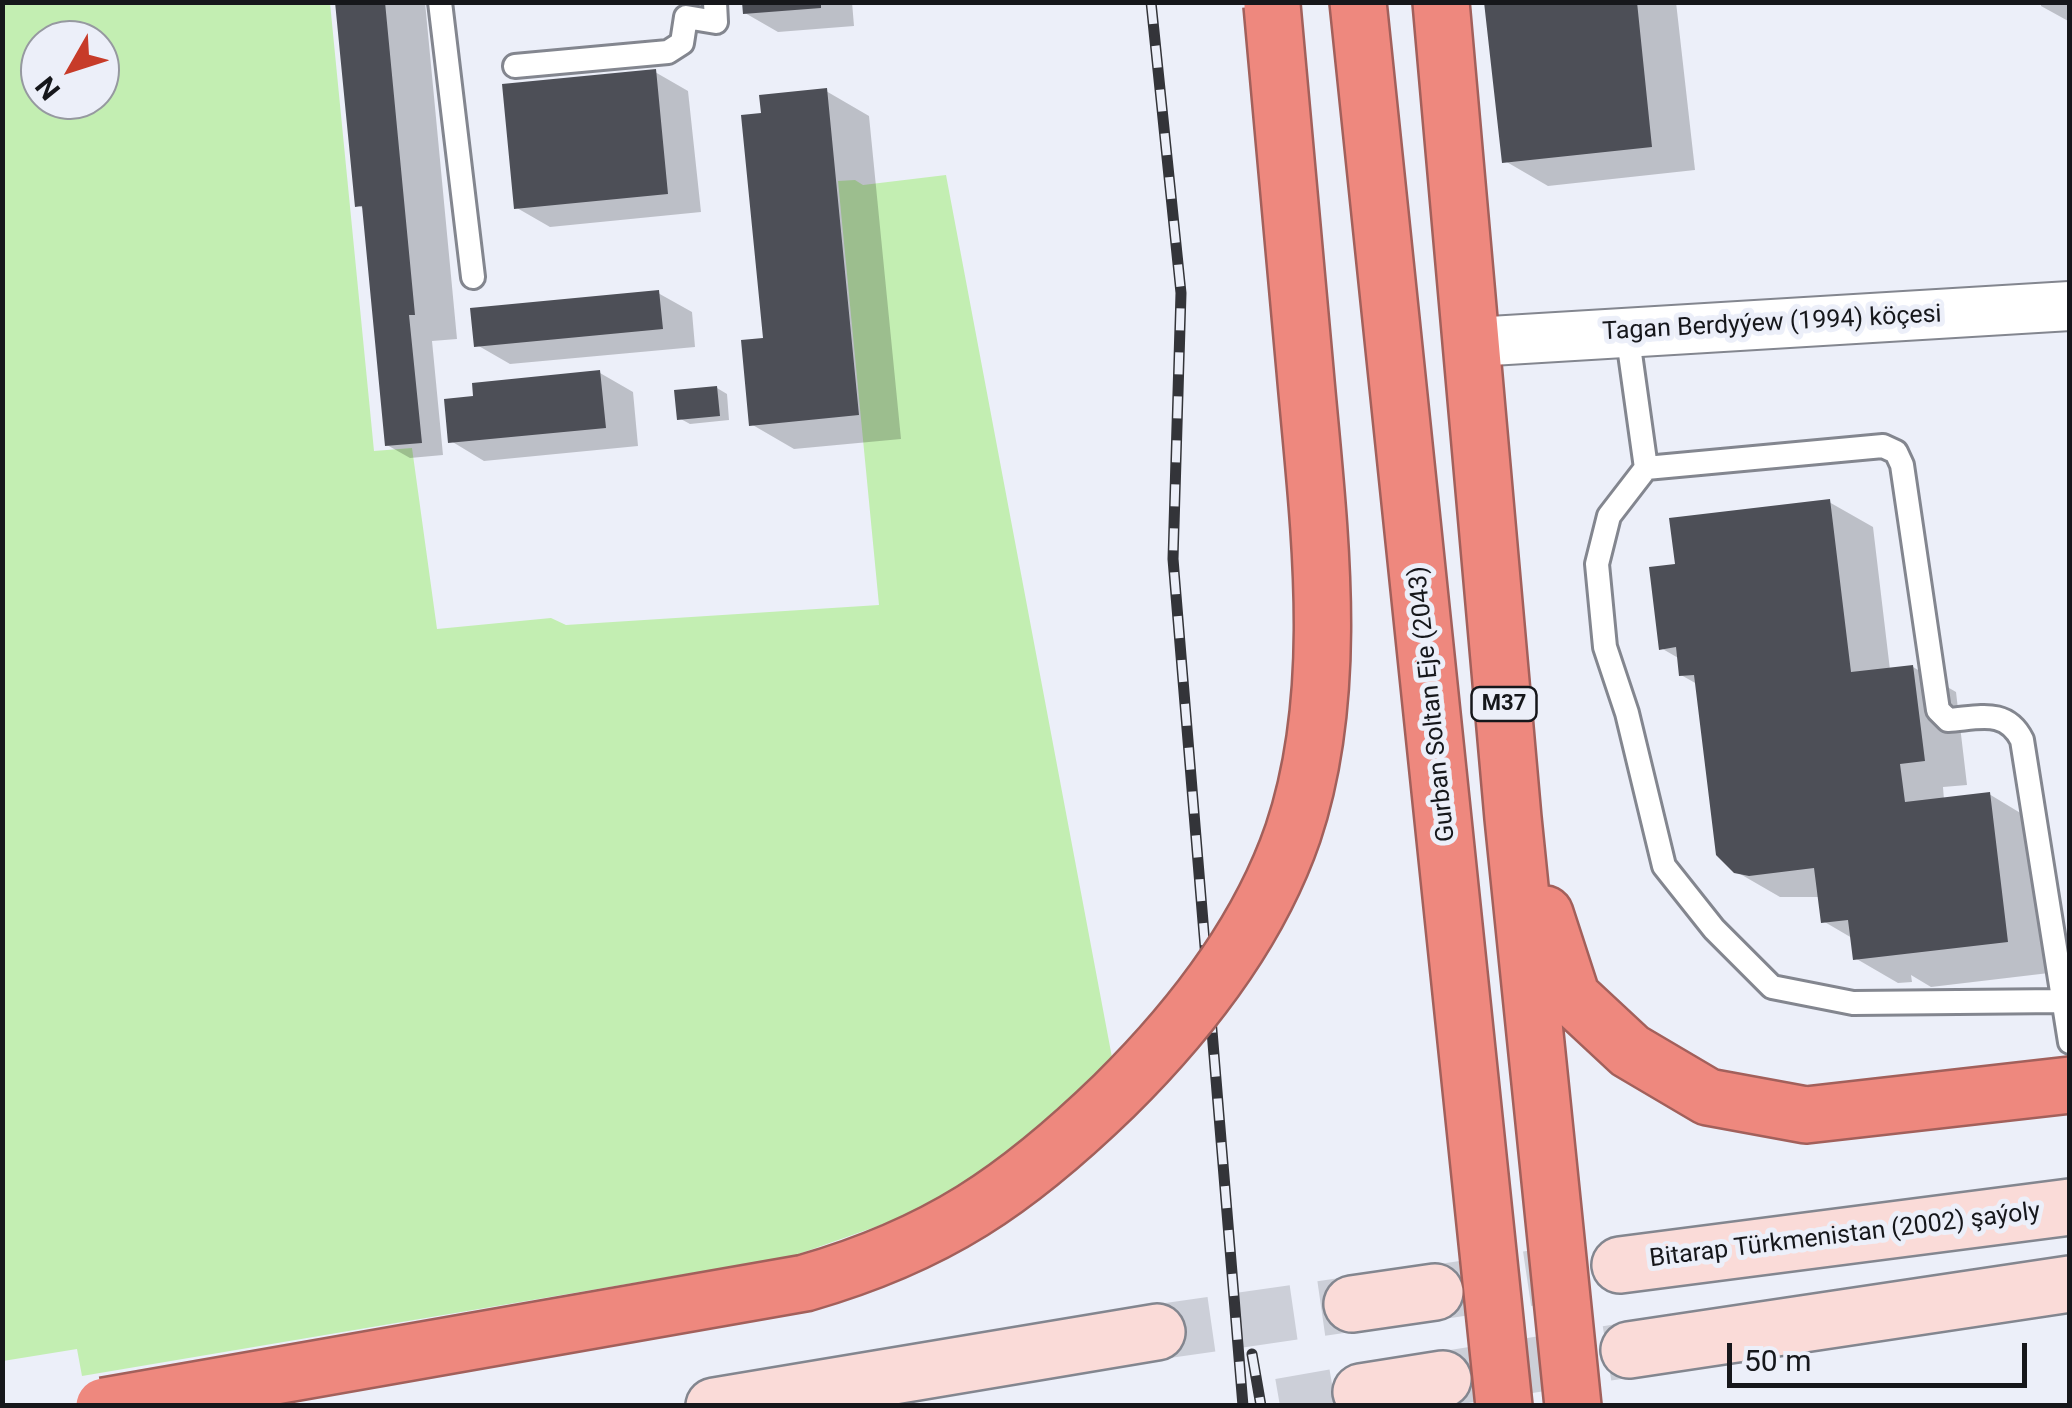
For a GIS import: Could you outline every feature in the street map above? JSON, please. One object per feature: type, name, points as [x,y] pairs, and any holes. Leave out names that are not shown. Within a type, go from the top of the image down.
[{"type":"highway","name":"Gurban Soltan Eje (2043)","points":[[1358,2],[1504,1406]]},
{"type":"highway","name":"M37","points":[[1441,2],[1513,818],[1573,1406]]},
{"type":"highway","points":[[104,1406],[805,1283],[865,1266],[968,1216],[1022,1180],[1120,1090],[1185,1018],[1250,925],[1275,880],[1302,794],[1320,681],[1318,517],[1272,4]]},
{"type":"highway","points":[[1513,818],[1572,996],[1630,1050],[1708,1098],[1806,1115],[2070,1085]]},
{"type":"main road","name":"Bitarap Türkmenistan (2002) şaýoly","points":[[1620,1265],[2070,1207]]},
{"type":"main road","points":[[1629,1350],[2070,1284]]},
{"type":"main road","points":[[1352,1304],[1435,1292]]},
{"type":"main road","points":[[714,1406],[1157,1332]]},
{"type":"main road","points":[[1362,1392],[1444,1379]]},
{"type":"street","name":"Tagan Berdyýew (1994) köçesi","points":[[1474,342],[2070,306]]},
{"type":"lane","points":[[440,2],[473,278]]},
{"type":"lane","points":[[515,66],[668,52],[682,43],[686,17],[716,22],[715,2]]},
{"type":"lane","points":[[1626,332],[1646,468],[1609,516],[1598,564],[1605,647],[1627,713],[1664,866],[1714,929],[1772,987],[1853,1003],[2062,1001]]},
{"type":"lane","points":[[1646,468],[1882,446],[1896,452],[1902,465],[1938,710],[1948,720],[2000,716],[2014,723],[2022,740],[2070,1042]]},
{"type":"green space","points":[[3,3],[330,3],[374,451],[412,448],[437,629],[551,618],[566,625],[879,605],[838,181],[855,180],[863,185],[946,175],[1114,1068],[1083,1100],[970,1182],[909,1215],[793,1256],[82,1376],[77,1349],[3,1361]]},
{"type":"building","points":[[335,2],[385,2],[415,315],[409,315],[422,443],[385,446],[362,206],[355,207]]},
{"type":"building","points":[[742,2],[821,2],[821,8],[743,14]]},
{"type":"building","points":[[1484,2],[1637,2],[1652,147],[1502,163]]},
{"type":"building","points":[[656,69],[668,194],[514,209],[502,84]]},
{"type":"building","points":[[827,88],[859,415],[749,426],[741,340],[763,338],[741,115],[761,113],[759,95]]},
{"type":"building","points":[[659,290],[663,329],[474,347],[470,308]]},
{"type":"building","points":[[600,370],[606,428],[448,443],[444,399],[473,396],[472,383]]},
{"type":"building","points":[[717,386],[720,416],[677,420],[674,390]]},
{"type":"building","points":[[1830,499],[1851,672],[1913,665],[1925,761],[1900,764],[1905,802],[1990,792],[2008,942],[1853,960],[1848,920],[1821,923],[1814,868],[1749,876],[1734,873],[1716,855],[1694,675],[1679,676],[1676,647],[1659,650],[1649,567],[1675,564],[1669,518]]},
{"type":"tunnel","points":[[1445,1291],[1620,1265]]},
{"type":"tunnel","points":[[1157,1332],[1352,1304]]},
{"type":"tunnel","points":[[1443,1379],[1629,1350]]},
{"type":"tunnel","points":[[1280,1406],[1361,1392]]},
{"type":"railway","points":[[1151,2],[1181,293],[1173,559],[1243,1406]]},
{"type":"railway","points":[[1252,1354],[1261,1406]]}]
